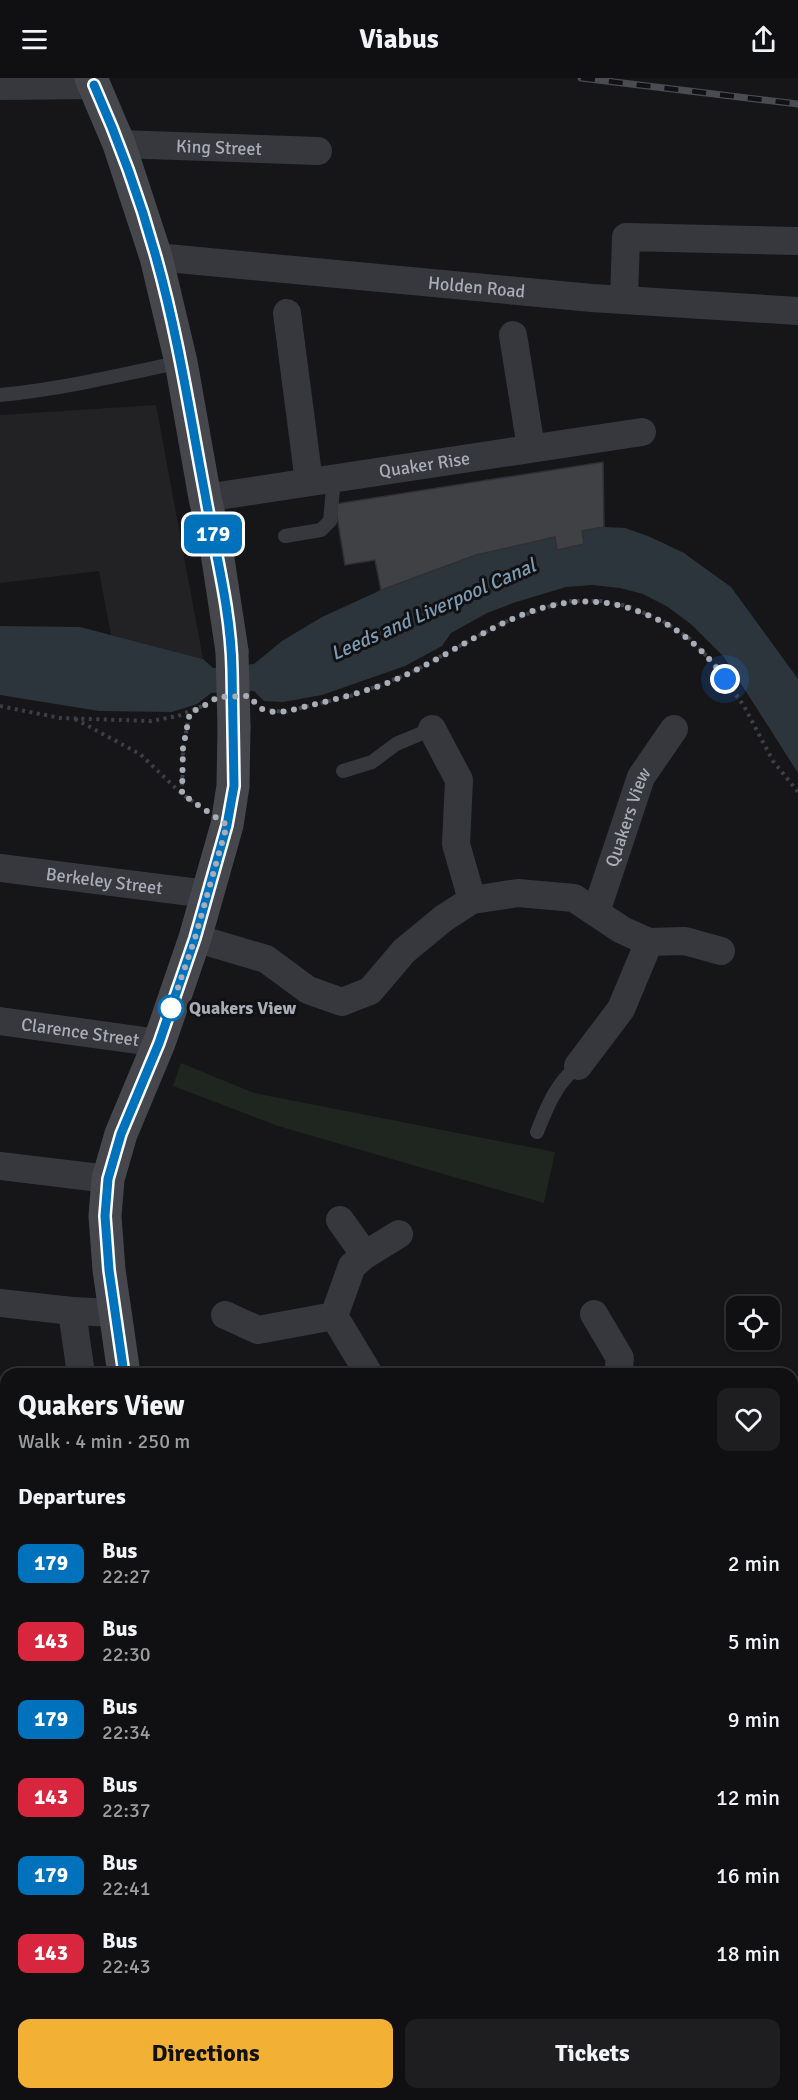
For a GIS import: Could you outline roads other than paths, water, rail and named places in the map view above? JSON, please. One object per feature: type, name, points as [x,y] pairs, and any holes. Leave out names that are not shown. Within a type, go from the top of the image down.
[{"type":"main road","points":[[93,82],[119,144],[156,257],[181,362],[205,498],[216,546],[232,651],[234,727],[234,786],[227,825],[195,938],[159,1043],[121,1134],[108,1179],[105,1216],[109,1270],[123,1368]]},
{"type":"street","points":[[0,86],[93,82]]},
{"type":"street","name":"King Street","points":[[119,144],[318,151]]},
{"type":"street","points":[[624,299],[626,237],[798,241]]},
{"type":"street","name":"Holden Road","points":[[156,257],[581,297],[798,311]]},
{"type":"street","points":[[287,313],[321,480]]},
{"type":"street","points":[[513,335],[531,448]]},
{"type":"street","name":"Quaker Rise","points":[[205,498],[642,432]]},
{"type":"street","points":[[432,729],[459,780],[456,844],[472,900]]},
{"type":"street","name":"Quakers View","points":[[596,912],[641,777],[674,729]]},
{"type":"street","name":"Berkeley Street","points":[[0,868],[207,894]]},
{"type":"street","points":[[195,938],[266,959],[308,990],[342,1002],[370,991],[404,951],[444,918],[472,900],[518,893],[574,898],[622,930],[648,942],[685,941],[721,951]]},
{"type":"street","points":[[578,1066],[621,1009],[648,942]]},
{"type":"street","name":"Clarence Street","points":[[0,1021],[159,1043]]},
{"type":"street","points":[[0,1166],[108,1179]]},
{"type":"street","points":[[340,1220],[365,1255]]},
{"type":"street","points":[[334,1316],[352,1266],[399,1234]]},
{"type":"street","points":[[0,1303],[116,1313]]},
{"type":"street","points":[[72,1311],[80,1368]]},
{"type":"street","points":[[594,1314],[620,1358],[619,1368]]},
{"type":"street","points":[[225,1315],[258,1330],[334,1316]]},
{"type":"street","points":[[334,1316],[365,1368]]},
{"type":"lane","points":[[0,395],[116,376],[181,362]]},
{"type":"lane","points":[[285,536],[321,530],[330,521],[321,480]]},
{"type":"lane","points":[[343,771],[372,762],[396,744],[432,729]]},
{"type":"lane","points":[[537,1132],[551,1098],[564,1076],[578,1066]]},
{"type":"water","name":"Leeds and Liverpool Canal","points":[[604,527],[625,528],[684,553],[731,587],[798,679],[798,773],[724,657],[692,625],[668,607],[643,594],[620,588],[592,585],[566,587],[487,613],[451,633],[442,646],[405,666],[322,695],[283,702],[264,701],[254,691],[211,693],[197,704],[172,712],[99,711],[0,695],[0,626],[80,627],[203,659],[213,668],[254,664],[282,641],[322,617],[381,590],[476,555],[555,537],[557,550],[584,544],[582,531]]},
{"type":"railway","points":[[581,78],[798,104]]},
{"type":"place","name":"Quakers View","points":[[171,1008]]}]
